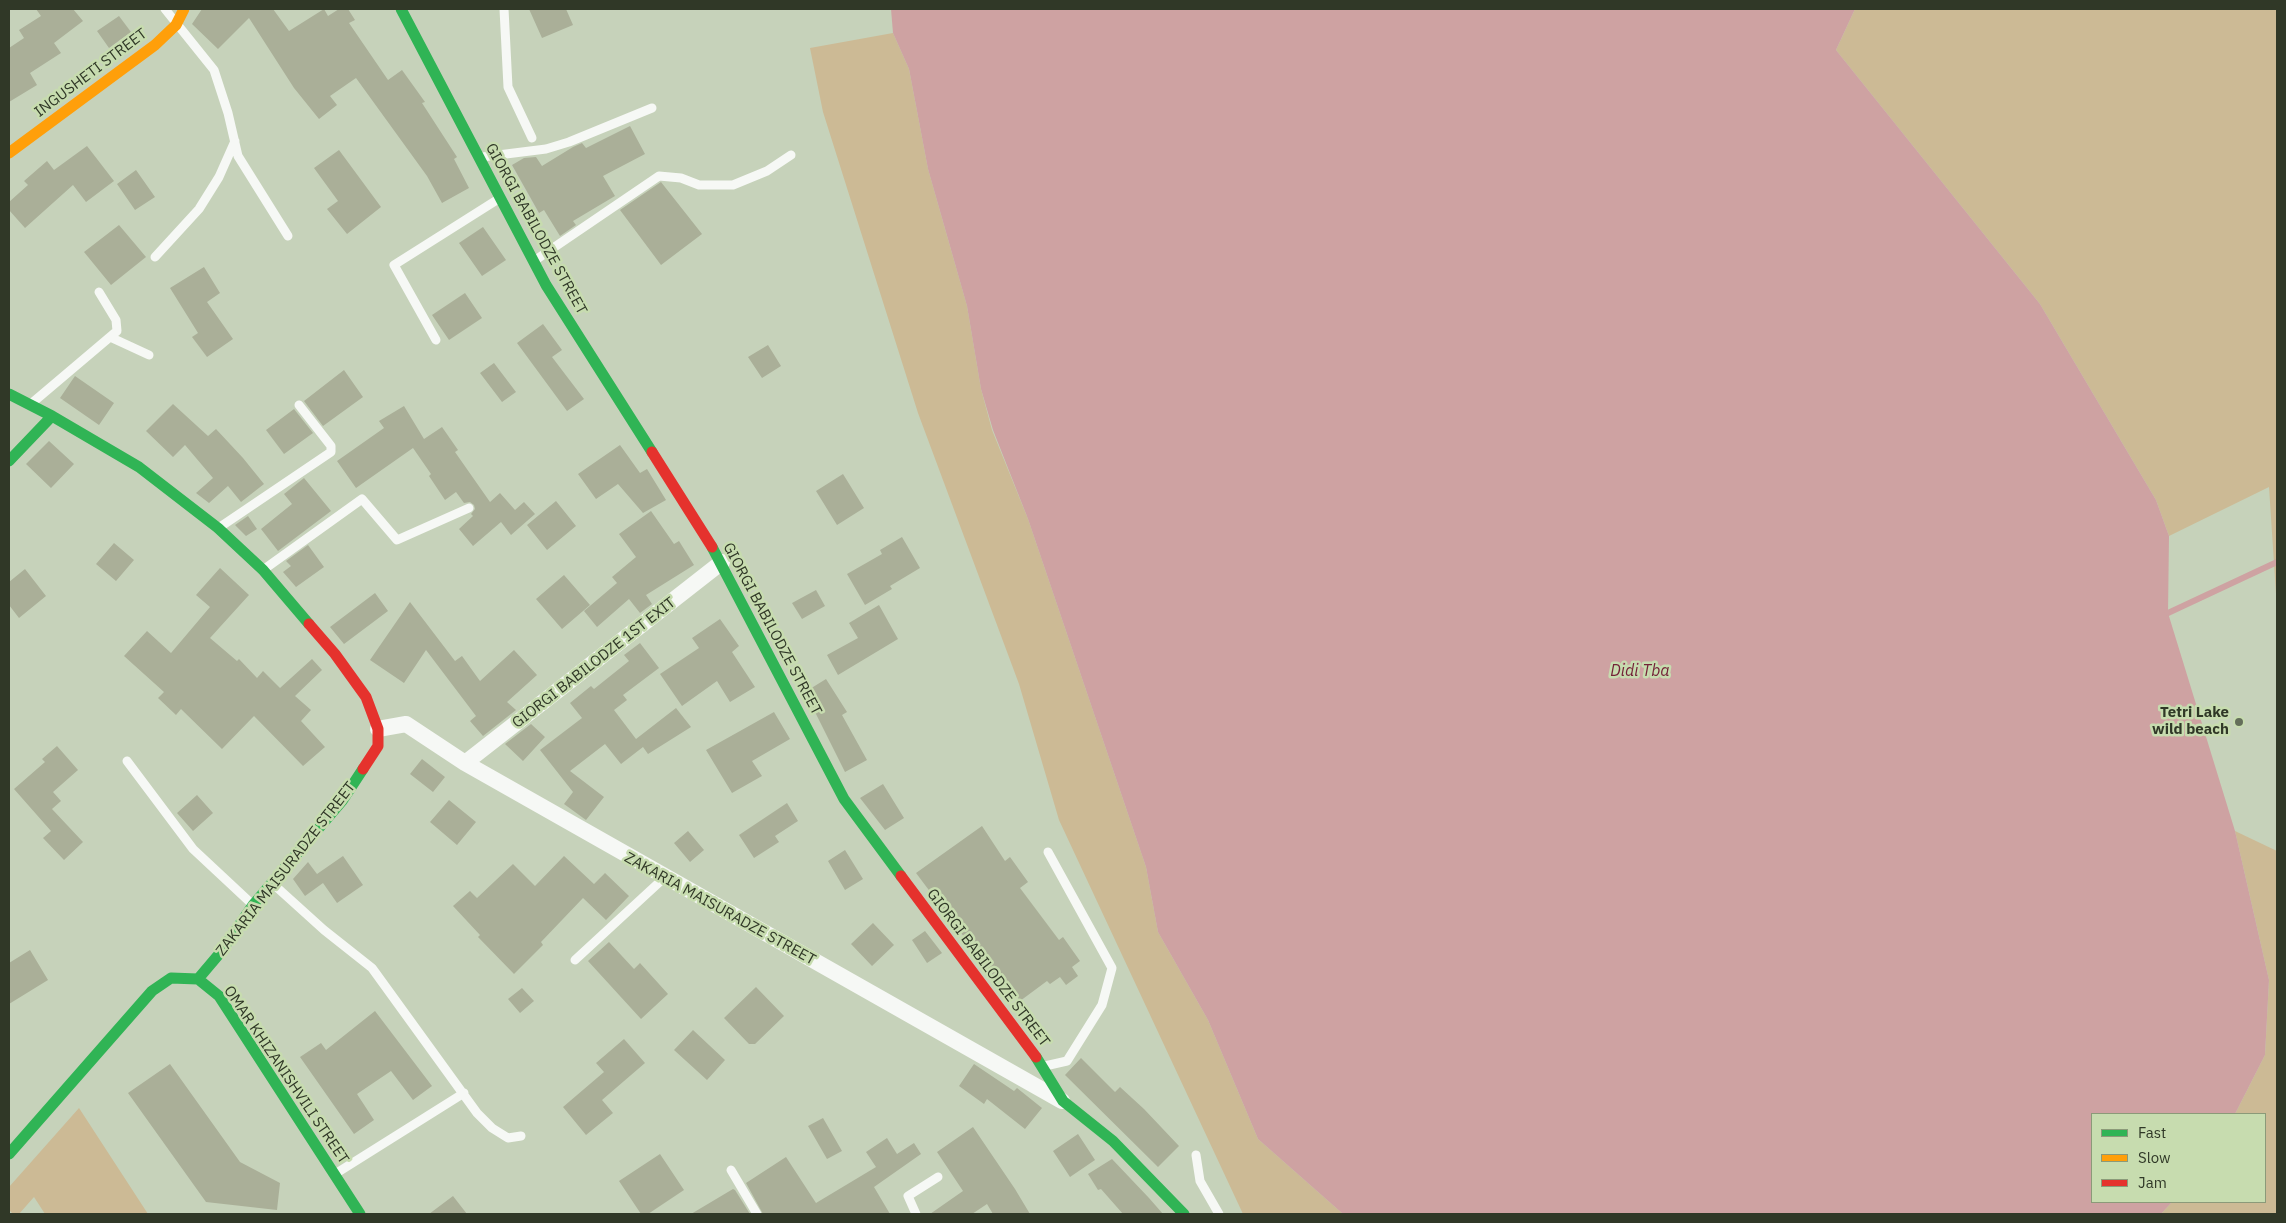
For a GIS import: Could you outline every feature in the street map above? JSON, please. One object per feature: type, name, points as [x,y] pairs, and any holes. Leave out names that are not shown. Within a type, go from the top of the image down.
[{"type":"street","name":"INGUSHETI STREET","points":[[9,153],[155,45],[176,25],[184,9]]},
{"type":"street","name":"GIORGI BABILODZE STREET","points":[[401,9],[546,285],[722,562],[844,799],[1043,1066],[1063,1101],[1113,1141],[1184,1214]]},
{"type":"street","points":[[9,394],[52,416],[139,467],[218,528],[263,570],[335,654],[366,697],[378,729]]},
{"type":"street","points":[[9,461],[52,416]]},
{"type":"street","name":"GIORGI BABILODZE 1ST EXIT","points":[[465,763],[722,562]]},
{"type":"street","name":"ZAKARIA MAISURADZE STREET","points":[[198,979],[220,953],[253,905],[342,802],[378,746],[378,729],[406,724],[465,763],[1063,1101]]},
{"type":"street","points":[[9,1154],[152,991],[171,978],[198,979]]},
{"type":"street","name":"OMAR KHIZANISHVILI STREET","points":[[198,979],[219,996],[360,1214]]},
{"type":"lane","points":[[165,9],[214,70],[228,112],[238,156],[288,236]]},
{"type":"lane","points":[[504,9],[508,87],[532,138]]},
{"type":"lane","points":[[479,158],[546,148],[569,142],[652,108]]},
{"type":"lane","points":[[155,257],[199,210],[219,177],[235,141]]},
{"type":"lane","points":[[534,261],[659,176],[681,178],[699,185],[733,185],[766,171],[791,155]]},
{"type":"lane","points":[[436,340],[394,265],[500,198]]},
{"type":"lane","points":[[30,405],[117,331],[116,320],[99,292]]},
{"type":"lane","points":[[110,337],[149,356]]},
{"type":"lane","points":[[218,528],[331,452],[331,446],[299,405]]},
{"type":"lane","points":[[263,570],[362,500],[397,540],[469,508]]},
{"type":"lane","points":[[127,761],[193,849],[253,905]]},
{"type":"lane","points":[[1043,1066],[1067,1061],[1102,1005],[1112,968],[1048,852]]},
{"type":"lane","points":[[575,960],[665,877]]},
{"type":"lane","points":[[272,883],[372,968],[477,1113],[492,1128],[508,1138],[520,1136]]},
{"type":"lane","points":[[334,1175],[464,1093]]},
{"type":"lane","points":[[1196,1155],[1200,1181],[1219,1214]]},
{"type":"lane","points":[[731,1170],[757,1214]]},
{"type":"lane","points":[[916,1214],[908,1196],[938,1177]]},
{"type":"shaded area","points":[[1855,9],[2277,9],[2277,609],[2269,487],[2169,536],[2156,500],[2040,304],[1836,50]]},
{"type":"shaded area","points":[[893,33],[909,69],[928,169],[967,306],[981,389],[992,430],[1028,519],[1146,867],[1158,932],[1208,1020],[1258,1139],[1343,1214],[1243,1214],[1059,820],[1019,684],[918,413],[823,112],[810,48]]},
{"type":"shaded area","points":[[2235,831],[2277,851],[2277,1214],[2161,1214],[2171,1203],[2266,1203],[2266,1113],[2236,1113],[2265,1055],[2269,980]]},
{"type":"shaded area","points":[[79,1108],[148,1214],[45,1214],[34,1197],[19,1214],[13,1214],[9,1210],[9,1187]]},
{"type":"water","name":"Didi Tba","points":[[891,9],[1855,9],[1836,50],[2040,304],[2156,500],[2169,536],[2168,613],[2235,831],[2269,980],[2265,1055],[2236,1113],[2091,1113],[2091,1203],[2171,1203],[2161,1214],[1343,1214],[1258,1139],[1208,1020],[1158,932],[1146,867],[1028,519],[993,430],[981,389],[967,306],[928,169],[909,69],[893,33]]},
{"type":"building","points":[[36,9],[73,9],[83,21],[54,43],[61,53],[30,73],[37,85],[9,102],[9,48],[24,38],[19,30],[41,16]]},
{"type":"building","points":[[202,9],[273,9],[289,31],[324,9],[328,16],[339,9],[348,9],[355,20],[349,23],[388,80],[402,70],[425,102],[422,103],[457,157],[454,159],[469,188],[442,203],[427,176],[356,78],[330,96],[337,105],[319,119],[294,88],[249,18],[218,49],[192,24]]},
{"type":"building","points":[[529,9],[566,9],[573,25],[542,38]]},
{"type":"building","points":[[119,16],[131,32],[109,48],[97,31]]},
{"type":"building","points":[[630,126],[645,154],[603,176],[615,196],[573,221],[576,225],[560,236],[544,210],[539,213],[512,165],[524,158],[536,157],[542,166],[573,147],[582,143],[586,148]]},
{"type":"building","points":[[87,146],[114,181],[86,202],[73,185],[25,228],[9,210],[9,202],[28,185],[24,181],[47,161],[54,170]]},
{"type":"building","points":[[339,150],[381,207],[347,234],[327,209],[338,201],[314,168]]},
{"type":"building","points":[[136,170],[155,197],[135,210],[117,184]]},
{"type":"building","points":[[661,182],[702,234],[661,265],[620,210]]},
{"type":"building","points":[[119,225],[146,257],[111,285],[84,252]]},
{"type":"building","points":[[483,227],[506,260],[482,276],[459,243]]},
{"type":"building","points":[[204,267],[220,293],[207,302],[233,339],[207,357],[192,337],[198,333],[170,288]]},
{"type":"building","points":[[465,293],[482,318],[449,340],[432,315]]},
{"type":"building","points":[[543,324],[562,350],[552,357],[584,399],[567,411],[517,343]]},
{"type":"building","points":[[768,345],[781,366],[762,378],[748,357]]},
{"type":"building","points":[[494,363],[516,392],[502,402],[480,373]]},
{"type":"building","points":[[344,370],[363,397],[323,426],[304,401]]},
{"type":"building","points":[[75,376],[114,403],[99,425],[60,398]]},
{"type":"building","points":[[173,404],[208,436],[216,429],[264,484],[241,502],[228,486],[209,503],[196,493],[213,478],[185,445],[173,457],[146,431]]},
{"type":"building","points":[[404,406],[424,439],[442,427],[458,450],[455,452],[490,502],[500,493],[515,510],[524,502],[535,514],[511,535],[501,522],[473,546],[459,529],[473,516],[471,514],[475,509],[474,505],[470,502],[464,503],[456,492],[445,500],[429,476],[431,474],[413,448],[356,488],[337,461],[384,428],[379,421]]},
{"type":"building","points":[[294,409],[313,433],[284,454],[266,430]]},
{"type":"building","points":[[49,441],[74,464],[51,488],[26,464]]},
{"type":"building","points":[[620,445],[640,473],[647,469],[666,500],[643,513],[618,484],[596,499],[578,474]]},
{"type":"building","points":[[843,474],[864,508],[837,525],[816,491]]},
{"type":"building","points":[[304,478],[331,511],[278,551],[261,529],[292,504],[284,494]]},
{"type":"building","points":[[556,501],[576,526],[547,550],[527,525]]},
{"type":"building","points":[[651,511],[674,544],[679,541],[694,565],[646,595],[652,604],[640,613],[629,599],[597,627],[584,611],[617,583],[612,577],[636,557],[619,534]]},
{"type":"building","points":[[248,516],[257,529],[246,536],[235,525]]},
{"type":"building","points":[[902,537],[920,568],[890,586],[892,589],[865,605],[847,574],[882,554],[880,550]]},
{"type":"building","points":[[114,543],[134,560],[116,581],[96,564]]},
{"type":"building","points":[[308,545],[324,567],[296,587],[283,572],[291,566],[286,561]]},
{"type":"building","points":[[220,568],[249,595],[210,638],[237,661],[239,659],[257,678],[263,671],[280,688],[312,659],[322,670],[295,696],[311,710],[301,721],[325,747],[303,766],[254,716],[222,749],[181,709],[176,715],[158,698],[164,692],[124,656],[147,631],[171,653],[210,607],[196,595]]},
{"type":"building","points":[[25,569],[46,596],[19,618],[9,605],[9,582]]},
{"type":"building","points":[[564,575],[590,605],[562,629],[536,599]]},
{"type":"building","points":[[816,590],[825,606],[802,619],[792,603]]},
{"type":"building","points":[[375,593],[388,611],[344,644],[330,627]]},
{"type":"building","points":[[410,602],[455,661],[462,656],[480,681],[514,650],[537,675],[507,702],[516,710],[483,736],[470,721],[476,716],[426,650],[404,683],[370,660]]},
{"type":"building","points":[[879,605],[898,639],[838,675],[827,655],[858,638],[849,623]]},
{"type":"building","points":[[720,619],[739,646],[732,652],[755,687],[730,702],[717,681],[682,706],[660,674],[699,648],[692,638]]},
{"type":"building","points":[[640,643],[659,668],[623,695],[627,700],[614,710],[636,739],[676,708],[691,727],[648,754],[643,747],[621,764],[605,744],[570,771],[604,797],[586,820],[564,804],[573,792],[540,750],[582,718],[570,703],[591,686],[594,689],[629,661],[624,655]]},
{"type":"building","points":[[826,679],[847,712],[842,715],[867,760],[845,772],[805,692]]},
{"type":"building","points":[[774,712],[790,739],[752,761],[762,776],[732,793],[706,750]]},
{"type":"building","points":[[531,724],[545,737],[523,761],[505,744]]},
{"type":"building","points":[[57,746],[78,770],[53,792],[61,801],[52,809],[83,842],[64,860],[43,838],[51,831],[14,789],[45,762],[42,759]]},
{"type":"building","points":[[422,759],[445,777],[433,792],[410,774]]},
{"type":"building","points":[[883,784],[904,818],[885,830],[860,798]]},
{"type":"building","points":[[197,795],[213,813],[193,831],[177,813]]},
{"type":"building","points":[[449,800],[476,822],[457,845],[430,822]]},
{"type":"building","points":[[787,803],[798,821],[775,836],[779,842],[754,858],[739,835]]},
{"type":"building","points":[[982,826],[1005,861],[1010,857],[1028,882],[1020,888],[1059,940],[1063,937],[1080,961],[1072,967],[1078,976],[1066,985],[1060,977],[1050,984],[1047,981],[1020,1001],[1006,982],[1001,986],[916,873]]},
{"type":"building","points":[[688,831],[704,850],[690,862],[674,843]]},
{"type":"building","points":[[845,850],[863,879],[845,890],[828,861]]},
{"type":"building","points":[[343,856],[363,885],[337,903],[323,883],[305,896],[293,879],[308,862],[317,874]]},
{"type":"building","points":[[564,856],[594,884],[605,873],[629,896],[606,920],[583,898],[541,942],[543,945],[514,974],[478,937],[480,935],[453,906],[470,891],[477,898],[513,864],[535,886]]},
{"type":"building","points":[[873,923],[894,945],[872,966],[851,944]]},
{"type":"building","points":[[925,931],[942,953],[927,963],[912,940]]},
{"type":"building","points":[[609,942],[634,969],[640,963],[668,994],[641,1019],[588,961]]},
{"type":"building","points":[[30,950],[48,980],[9,1004],[9,963]]},
{"type":"building","points":[[756,987],[784,1016],[755,1044],[749,1044],[724,1018]]},
{"type":"building","points":[[522,988],[534,1001],[520,1013],[508,999]]},
{"type":"building","points":[[375,1011],[432,1086],[413,1100],[391,1071],[357,1094],[374,1120],[354,1134],[300,1057],[321,1043],[326,1050]]},
{"type":"building","points":[[693,1030],[725,1060],[707,1080],[674,1050]]},
{"type":"building","points":[[624,1039],[645,1063],[602,1100],[613,1113],[586,1135],[563,1107],[604,1072],[596,1063]]},
{"type":"building","points":[[1081,1058],[1115,1092],[1120,1087],[1179,1146],[1158,1167],[1065,1075]]},
{"type":"building","points":[[170,1064],[240,1162],[280,1183],[277,1210],[206,1202],[128,1093]]},
{"type":"building","points":[[974,1064],[1014,1091],[1017,1088],[1042,1108],[1025,1129],[987,1099],[984,1104],[959,1086]]},
{"type":"building","points":[[823,1118],[842,1151],[827,1159],[808,1126]]},
{"type":"building","points":[[973,1127],[1030,1214],[993,1214],[987,1204],[972,1214],[930,1214],[963,1191],[937,1152]]},
{"type":"building","points":[[1078,1134],[1095,1160],[1070,1177],[1053,1151]]},
{"type":"building","points":[[887,1138],[897,1154],[914,1143],[921,1154],[874,1187],[890,1214],[763,1214],[746,1183],[786,1157],[816,1203],[876,1167],[866,1152]]},
{"type":"building","points":[[660,1154],[684,1190],[648,1214],[641,1214],[619,1181]]},
{"type":"building","points":[[1112,1159],[1163,1214],[1123,1214],[1101,1189],[1098,1190],[1088,1174]]},
{"type":"building","points":[[733,1189],[750,1214],[691,1214]]},
{"type":"building","points":[[453,1196],[467,1214],[429,1214]]},
{"type":"waterway","points":[[2168,613],[2277,562]]},
{"type":"traffic: fast","points":[[401,9],[546,285],[652,452]]},
{"type":"traffic: fast","points":[[9,394],[52,416],[139,467],[218,528],[263,570],[309,624]]},
{"type":"traffic: fast","points":[[9,461],[52,416]]},
{"type":"traffic: fast","points":[[712,547],[844,799],[901,876]]},
{"type":"traffic: fast","points":[[198,979],[220,953],[253,905],[342,801],[363,769]]},
{"type":"traffic: fast","points":[[9,1154],[152,991],[171,978],[198,979],[219,996],[360,1214]]},
{"type":"traffic: fast","points":[[1036,1057],[1063,1101],[1113,1141],[1184,1214]]},
{"type":"traffic: slow","points":[[9,153],[155,45],[176,25],[184,9]]},
{"type":"traffic: jam","points":[[652,452],[712,547]]},
{"type":"traffic: jam","points":[[309,624],[335,654],[366,697],[378,729],[378,746],[363,769]]},
{"type":"traffic: jam","points":[[901,876],[1036,1057]]},
{"type":"place","name":"Tetri Lake wild beach","points":[[2239,722]]}]
